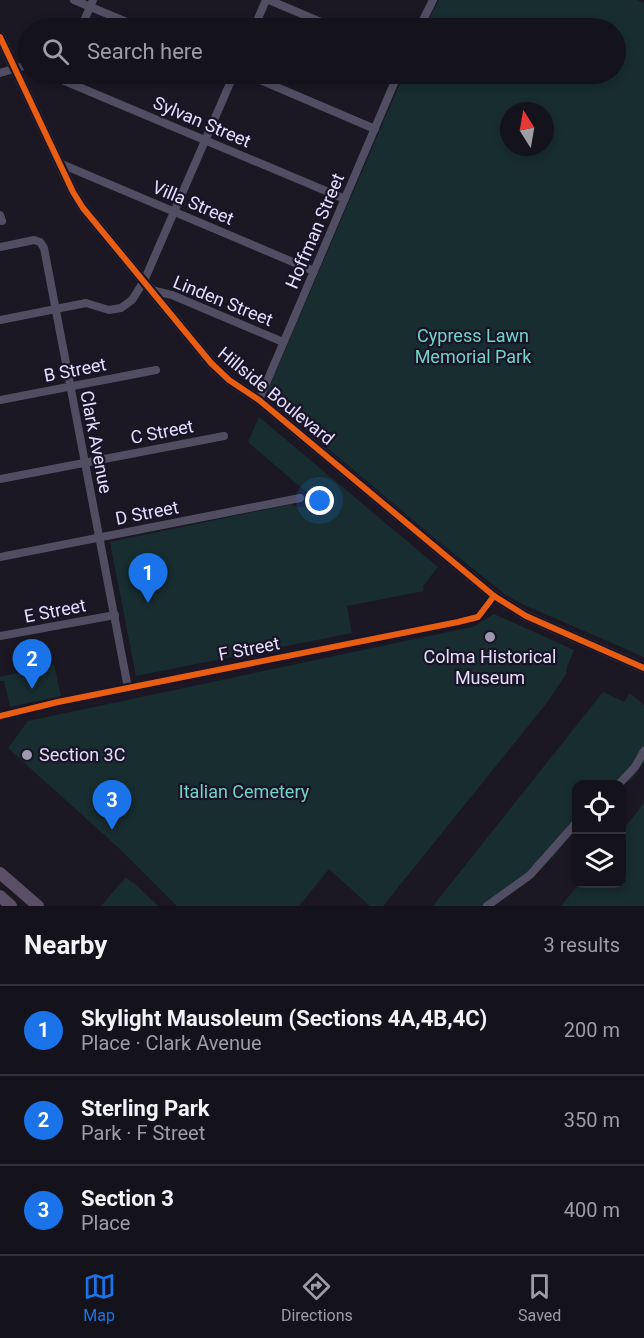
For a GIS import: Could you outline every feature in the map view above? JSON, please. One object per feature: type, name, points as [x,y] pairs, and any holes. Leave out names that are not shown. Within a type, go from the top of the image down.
[{"type":"main road","name":"Hillside Boulevard","points":[[0,37],[18,74]]},
{"type":"main road","name":"Hillside Boulevard","points":[[22,84],[59,163],[83,208],[219,372],[259,400],[494,596],[526,616],[644,668]]},
{"type":"main road","points":[[0,873],[38,906]]},
{"type":"main road","points":[[0,896],[11,906]]},
{"type":"street","points":[[74,0],[92,3],[121,18]]},
{"type":"street","points":[[259,18],[267,0],[311,18]]},
{"type":"street","points":[[424,18],[433,0]]},
{"type":"street","points":[[85,18],[92,3]]},
{"type":"street","points":[[0,73],[18,67]]},
{"type":"street","name":"Sylvan Street","points":[[78,84],[345,199]]},
{"type":"street","points":[[0,320],[86,303],[109,310],[121,308],[148,286],[175,212],[230,84]]},
{"type":"street","points":[[269,84],[375,129]]},
{"type":"street","name":"Hoffman Street","points":[[259,400],[394,84]]},
{"type":"street","name":"Villa Street","points":[[59,163],[314,271]]},
{"type":"street","name":"Clark Avenue","points":[[0,247],[34,240],[40,242],[44,249],[128,688]]},
{"type":"street","name":"Linden Street","points":[[148,286],[284,342]]},
{"type":"street","name":"B Street","points":[[0,400],[156,370]]},
{"type":"street","name":"C Street","points":[[0,479],[224,436]]},
{"type":"street","name":"D Street","points":[[0,557],[300,498]]},
{"type":"street","name":"F Street","points":[[0,716],[58,702],[458,622],[478,617],[494,596]]},
{"type":"street","name":"E Street","points":[[0,636],[115,615]]},
{"type":"street","points":[[623,780],[644,751]]},
{"type":"street","points":[[487,906],[530,875],[572,828]]},
{"type":"green space","name":"Cypress Lawn Memorial Park","points":[[439,0],[637,0],[644,3],[644,657],[506,595],[433,537],[267,397],[267,392],[400,84],[626,84],[626,18],[429,18]]},
{"type":"green space","points":[[259,417],[438,567],[423,586],[424,591],[347,606],[352,633],[136,676],[110,542],[292,504],[297,507],[307,507],[311,496],[248,442]]},
{"type":"green space","name":"Italian Cemetery","points":[[494,614],[574,650],[566,674],[546,704],[383,906],[370,906],[329,869],[299,906],[177,906],[122,851],[8,748],[28,721],[473,627]]},
{"type":"green space","points":[[54,665],[61,696],[10,707],[4,681],[0,681],[0,677]]},
{"type":"green space","points":[[603,692],[624,702],[630,693],[644,705],[644,762],[626,783],[626,780],[572,780],[572,833],[553,857],[530,878],[488,906],[433,906]]},
{"type":"green space","points":[[644,803],[644,906],[561,906],[576,888],[626,888],[626,826]]},
{"type":"green space","points":[[126,877],[133,882],[158,906],[101,906]]},
{"type":"cycle path","points":[[0,37],[18,75]]},
{"type":"cycle path","points":[[22,84],[73,192],[83,208],[211,363],[229,380],[259,400],[494,596],[526,616],[644,668]]},
{"type":"cycle path","points":[[0,716],[58,702],[458,622],[478,617],[494,596]]},
{"type":"place","name":"Skylight Mausoleum (Sections 4A,4B,4C)","points":[[148,603]]},
{"type":"place","name":"Colma Historical Museum","points":[[490,637]]},
{"type":"place","name":"Sterling Park","points":[[32,689]]},
{"type":"place","name":"Section 3C","points":[[27,755]]},
{"type":"place","name":"Section 3","points":[[112,830]]}]
